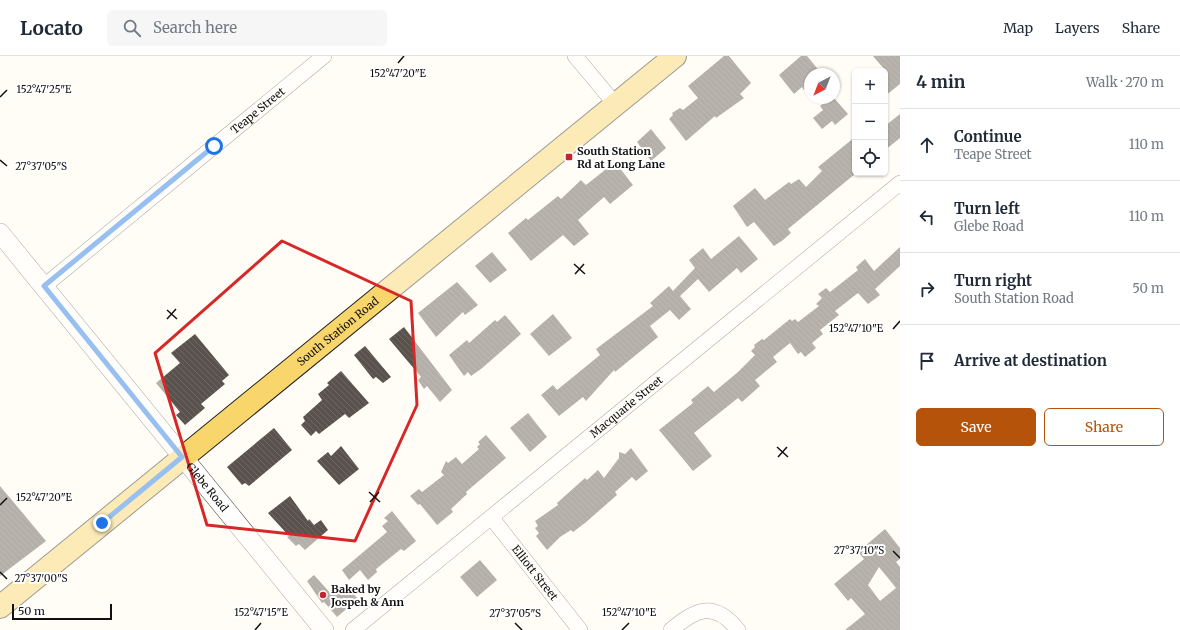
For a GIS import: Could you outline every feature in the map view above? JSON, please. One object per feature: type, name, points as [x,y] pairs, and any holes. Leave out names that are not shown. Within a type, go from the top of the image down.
[{"type":"main road","name":"South Station Road","points":[[0,607],[675,56]]},
{"type":"street","name":"Teape Street","points":[[44,286],[324,56]]},
{"type":"street","points":[[575,56],[615,104]]},
{"type":"street","name":"Macquarie Street","points":[[353,630],[490,516],[900,183]]},
{"type":"street","name":"Glebe Road","points":[[0,233],[324,630]]},
{"type":"street","name":"Elliott Street","points":[[490,516],[580,630]]},
{"type":"street","points":[[671,630],[689,615],[706,611],[720,613],[731,621],[738,630]]},
{"type":"highlighted area","points":[[282,241],[411,301],[417,405],[355,541],[207,525],[155,353]]},
{"type":"building","points":[[724,56],[729,56],[751,83],[740,94],[744,98],[716,118],[715,116],[686,141],[669,119],[673,115],[672,113],[680,108],[683,110],[698,98],[688,86]]},
{"type":"building","points":[[801,56],[807,56],[817,68],[804,68],[804,90],[802,87],[794,94],[779,75]]},
{"type":"building","points":[[873,56],[900,56],[900,84],[888,94],[888,68],[883,68]]},
{"type":"building","points":[[822,104],[839,104],[848,114],[835,125],[832,121],[822,129],[813,118],[823,110],[820,106]]},
{"type":"building","points":[[900,114],[900,138],[888,148],[888,140],[888,124]]},
{"type":"building","points":[[651,129],[666,148],[651,161],[637,142]]},
{"type":"building","points":[[852,139],[853,176],[788,229],[791,233],[774,246],[754,222],[747,227],[733,206],[755,188],[765,200],[789,182],[791,184],[799,179],[806,187],[822,171],[818,167]]},
{"type":"building","points":[[615,162],[633,185],[610,204],[604,197],[578,220],[589,234],[574,246],[563,235],[531,261],[508,233],[526,218],[528,220],[558,196],[561,199],[581,180],[586,185]]},
{"type":"building","points":[[739,236],[758,259],[741,273],[737,268],[709,292],[698,279],[680,296],[691,309],[679,320],[670,310],[650,326],[658,337],[615,372],[614,370],[586,401],[583,397],[559,416],[541,395],[553,385],[557,390],[600,355],[596,349],[653,306],[650,303],[669,286],[673,291],[695,268],[689,260],[703,248],[711,259]]},
{"type":"building","points":[[900,247],[900,266],[875,289],[880,295],[868,304],[858,293],[835,311],[839,315],[820,330],[823,334],[812,343],[816,348],[805,357],[801,352],[798,354],[790,343],[773,357],[777,362],[755,380],[760,386],[742,402],[738,398],[694,433],[712,456],[693,471],[659,430],[693,403],[691,400],[708,386],[714,392],[738,372],[755,355],[751,351],[755,347],[754,345],[762,339],[764,340],[790,319],[792,321],[795,319],[798,322],[819,306],[816,304],[822,298],[818,294],[826,288],[830,292],[858,270],[856,267],[865,259],[874,271]]},
{"type":"building","points":[[492,252],[507,270],[490,283],[475,266]]},
{"type":"building","points":[[457,282],[478,305],[465,315],[463,312],[436,337],[418,313]]},
{"type":"building","points":[[553,314],[572,338],[549,356],[530,334]]},
{"type":"building","points":[[505,315],[521,334],[481,369],[471,376],[468,372],[464,376],[449,355],[467,340],[469,343],[495,320],[497,322]]},
{"type":"building","points":[[404,327],[452,390],[440,402],[427,386],[424,389],[418,380],[421,377],[389,339]]},
{"type":"building","points":[[195,334],[229,375],[222,381],[225,384],[201,404],[205,408],[185,425],[176,415],[180,412],[156,383],[180,363],[171,353]]},
{"type":"building","points":[[365,346],[391,377],[383,383],[376,377],[373,379],[354,355]]},
{"type":"building","points":[[341,371],[369,403],[349,418],[345,414],[319,434],[316,431],[311,436],[301,425],[305,421],[303,417],[322,400],[318,394],[329,385],[327,383]]},
{"type":"building","points":[[528,413],[547,437],[530,452],[510,428]]},
{"type":"building","points":[[274,428],[292,450],[249,486],[245,483],[242,485],[227,467]]},
{"type":"building","points":[[486,435],[506,458],[466,492],[467,494],[451,509],[453,512],[437,525],[420,504],[418,505],[410,496],[419,489],[422,492],[444,475],[441,472],[446,461],[448,463],[456,457],[462,464],[479,449],[477,447],[480,444],[478,442]]},
{"type":"building","points":[[341,446],[359,469],[339,485],[317,461],[328,452],[331,456]]},
{"type":"building","points":[[631,448],[648,471],[636,481],[632,477],[615,492],[617,495],[585,523],[573,532],[571,530],[560,537],[547,550],[536,536],[539,533],[535,528],[538,526],[535,521],[558,505],[557,503],[585,478],[587,480],[598,470],[604,478],[619,458],[619,452],[625,454]]},
{"type":"building","points":[[0,486],[46,541],[0,576]]},
{"type":"building","points":[[290,496],[308,521],[309,519],[314,525],[321,520],[328,530],[305,550],[299,544],[296,546],[287,537],[289,536],[268,513]]},
{"type":"building","points":[[392,511],[416,541],[404,551],[401,549],[376,569],[377,572],[368,580],[360,570],[349,580],[342,570],[387,532],[382,526],[388,521],[384,518]]},
{"type":"building","points":[[885,529],[900,548],[900,559],[896,562],[900,567],[900,630],[845,630],[865,614],[851,598],[848,601],[834,584],[864,559],[858,552]],"holes":[[[879,567],[896,588],[880,601],[868,585]]]},
{"type":"building","points":[[480,560],[497,580],[477,597],[460,577]]},
{"type":"building","points":[[314,575],[332,595],[346,585],[358,599],[337,617],[324,602],[322,603],[307,581]]},
{"type":"place","name":"South Station Rd at Long Lane","points":[[569,157]]},
{"type":"place","name":"Baked by Jospeh & Ann","points":[[323,595]]},
{"type":"route","points":[[102,523],[182,457],[44,286],[214,146]]}]
